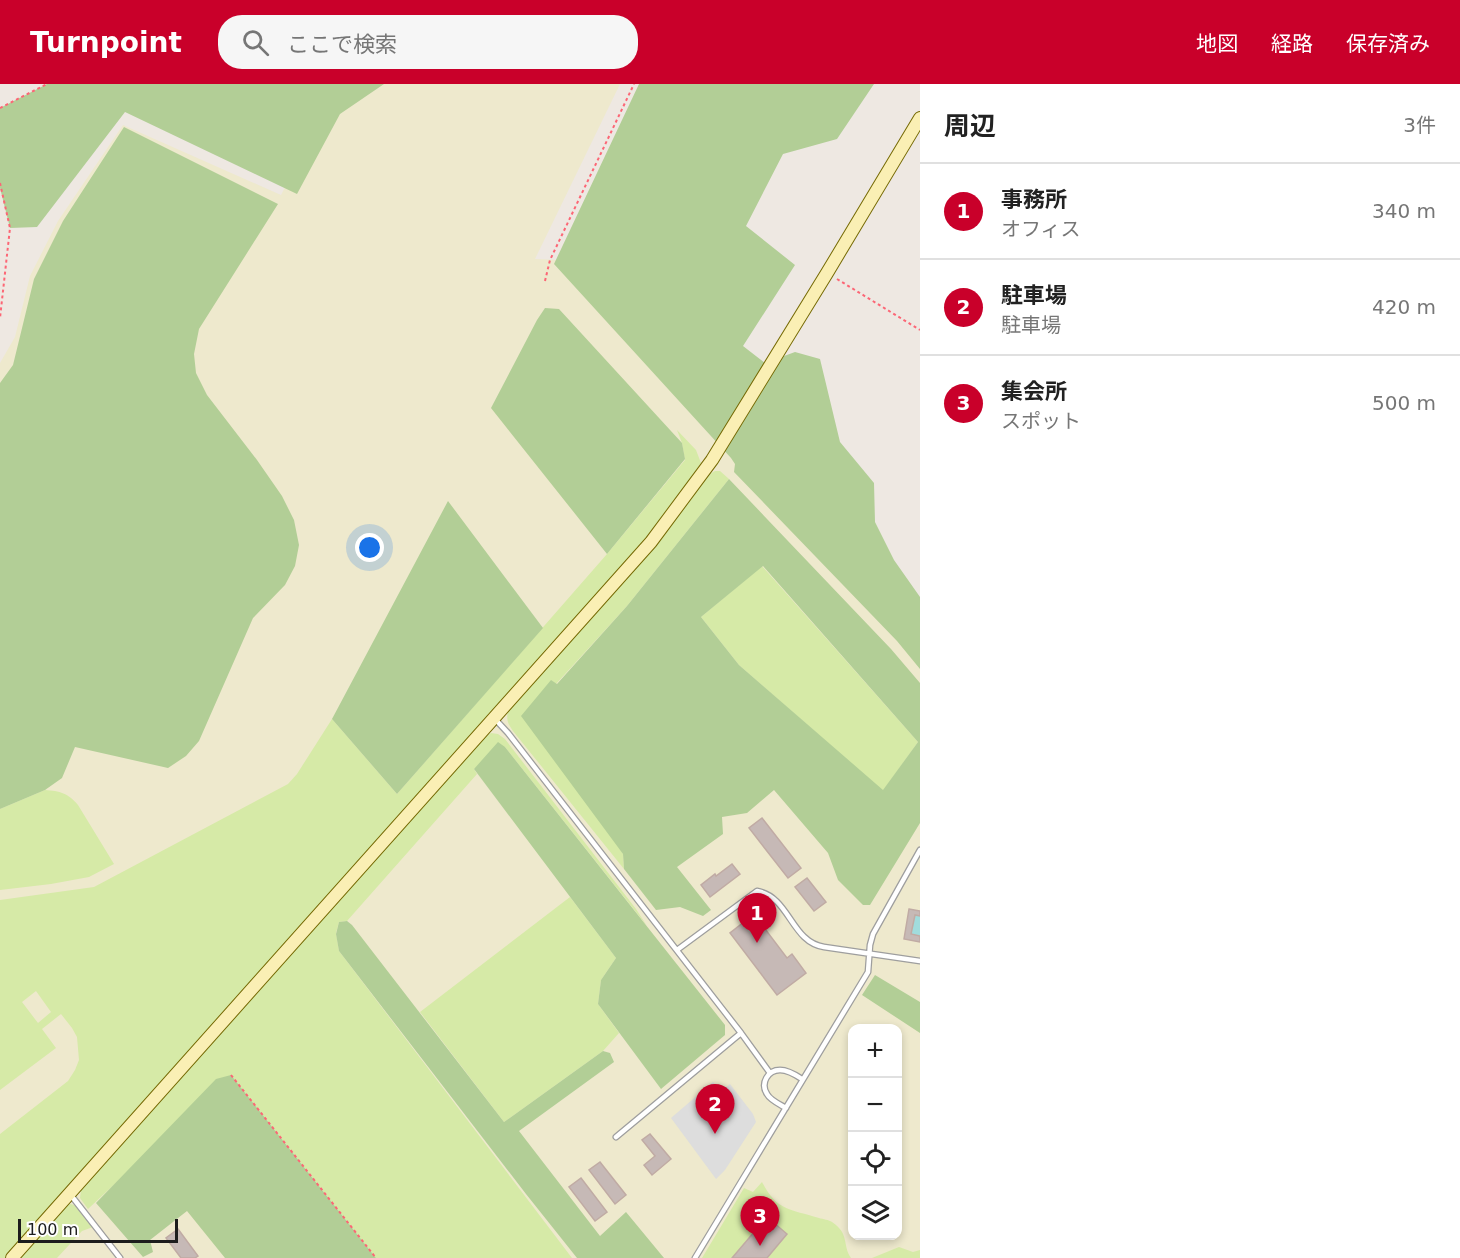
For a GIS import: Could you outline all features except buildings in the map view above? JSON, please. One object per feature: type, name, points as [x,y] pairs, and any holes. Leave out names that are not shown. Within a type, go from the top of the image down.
[{"type":"street","points":[[12,1258],[614,585],[679,506],[712,460],[920,118]]},
{"type":"lane","points":[[495,719],[677,950],[770,1073]]},
{"type":"lane","points":[[695,1258],[868,972],[873,934],[920,850]]},
{"type":"lane","points":[[677,950],[757,891],[775,898],[810,943],[819,947],[920,962]]},
{"type":"lane","points":[[616,1137],[741,1033]]},
{"type":"lane","points":[[786,1108],[771,1099],[765,1090],[765,1080],[770,1073],[783,1070],[802,1079]]},
{"type":"lane","points":[[70,1194],[120,1258]]},
{"type":"path","points":[[0,108],[47,84]]},
{"type":"path","points":[[545,281],[550,260],[634,84]]},
{"type":"path","points":[[0,183],[10,228],[0,318]]},
{"type":"path","points":[[827,273],[920,330]]},
{"type":"path","points":[[231,1075],[376,1258]]},
{"type":"shaded area","points":[[339,84],[620,84],[535,259],[561,260],[920,639],[920,1258],[0,1258],[0,363],[15,337],[30,276],[58,221],[123,125],[281,195]]},
{"type":"shaded area","points":[[713,1082],[721,1092],[730,1084],[753,1114],[756,1122],[725,1170],[716,1179],[671,1118]]},
{"type":"green space","points":[[47,84],[384,84],[340,114],[297,194],[125,112],[37,227],[10,228],[0,188],[0,108]]},
{"type":"green space","points":[[639,84],[874,84],[837,139],[783,154],[746,226],[795,265],[743,346],[765,363],[795,352],[820,359],[840,442],[874,483],[875,522],[894,560],[920,597],[920,669],[897,641],[734,472],[735,464],[731,458],[554,264]]},
{"type":"green space","points":[[124,127],[278,204],[199,329],[194,354],[196,373],[207,395],[282,496],[294,520],[299,545],[295,566],[285,585],[253,618],[199,741],[186,756],[168,768],[75,747],[62,778],[45,790],[0,809],[0,383],[13,365],[34,279],[63,221]]},
{"type":"green space","points":[[545,308],[559,309],[682,443],[685,459],[607,554],[491,408]]},
{"type":"green space","points":[[677,430],[696,450],[701,463],[650,536],[43,1217],[6,1258],[0,1258],[0,1134],[68,1081],[79,1060],[77,1037],[61,1014],[42,1029],[56,1048],[0,1090],[0,900],[94,887],[288,784],[297,774],[332,719],[397,794],[607,554],[685,460]],"holes":[[[36,991],[51,1012],[38,1023],[22,1002]]]},
{"type":"green space","points":[[720,471],[729,479],[627,606],[556,684],[552,681],[623,854],[624,869],[513,731],[508,722],[508,710],[663,536],[708,475]]},
{"type":"green space","points":[[729,479],[891,649],[920,683],[920,823],[870,905],[863,905],[838,880],[828,853],[774,790],[747,813],[722,817],[723,834],[677,867],[711,910],[703,916],[680,907],[656,910],[624,869],[623,854],[521,716],[551,680],[557,684],[627,606]],"holes":[[[763,566],[918,742],[883,790],[739,665],[701,617]]]},
{"type":"green space","points":[[448,501],[543,628],[397,794],[332,719]]},
{"type":"green space","points":[[762,566],[918,742],[883,791],[739,665],[701,617]]},
{"type":"green space","points":[[491,733],[498,734],[505,739],[647,926],[505,747],[474,769],[477,774],[347,921],[339,922],[336,933],[339,951],[572,1258],[376,1258],[231,1075],[88,1209],[80,1198],[81,1190],[483,739]]},
{"type":"green space","points":[[498,742],[505,747],[725,1025],[725,1035],[661,1089],[598,1004],[601,980],[616,958],[474,769]]},
{"type":"green space","points":[[45,790],[63,793],[78,805],[114,864],[89,877],[0,890],[0,809]]},
{"type":"green space","points":[[570,897],[616,958],[601,980],[598,1004],[619,1033],[603,1051],[504,1122],[420,1012]]},
{"type":"green space","points":[[347,921],[504,1122],[603,1051],[610,1053],[614,1062],[519,1131],[600,1236],[626,1212],[664,1258],[577,1258],[339,951],[336,934],[339,922]]},
{"type":"green space","points":[[875,975],[920,1002],[920,1033],[862,995]]},
{"type":"green space","points":[[231,1075],[376,1258],[225,1258],[187,1211],[150,1240],[153,1252],[143,1257],[96,1203],[216,1079]]},
{"type":"green space","points":[[762,1182],[773,1199],[785,1208],[832,1222],[838,1226],[844,1235],[851,1258],[702,1258],[744,1188],[753,1192]]},
{"type":"green space","points":[[66,1205],[76,1206],[93,1227],[82,1231],[57,1258],[19,1258]]},
{"type":"green space","points":[[899,1247],[913,1252],[920,1250],[920,1258],[872,1258]]},
{"type":"water","points":[[915,915],[920,916],[920,936],[911,934]]},
{"type":"place","name":"事務所","points":[[757,943]]},
{"type":"place","name":"駐車場","points":[[715,1134]]},
{"type":"place","name":"集会所","points":[[760,1246]]}]
